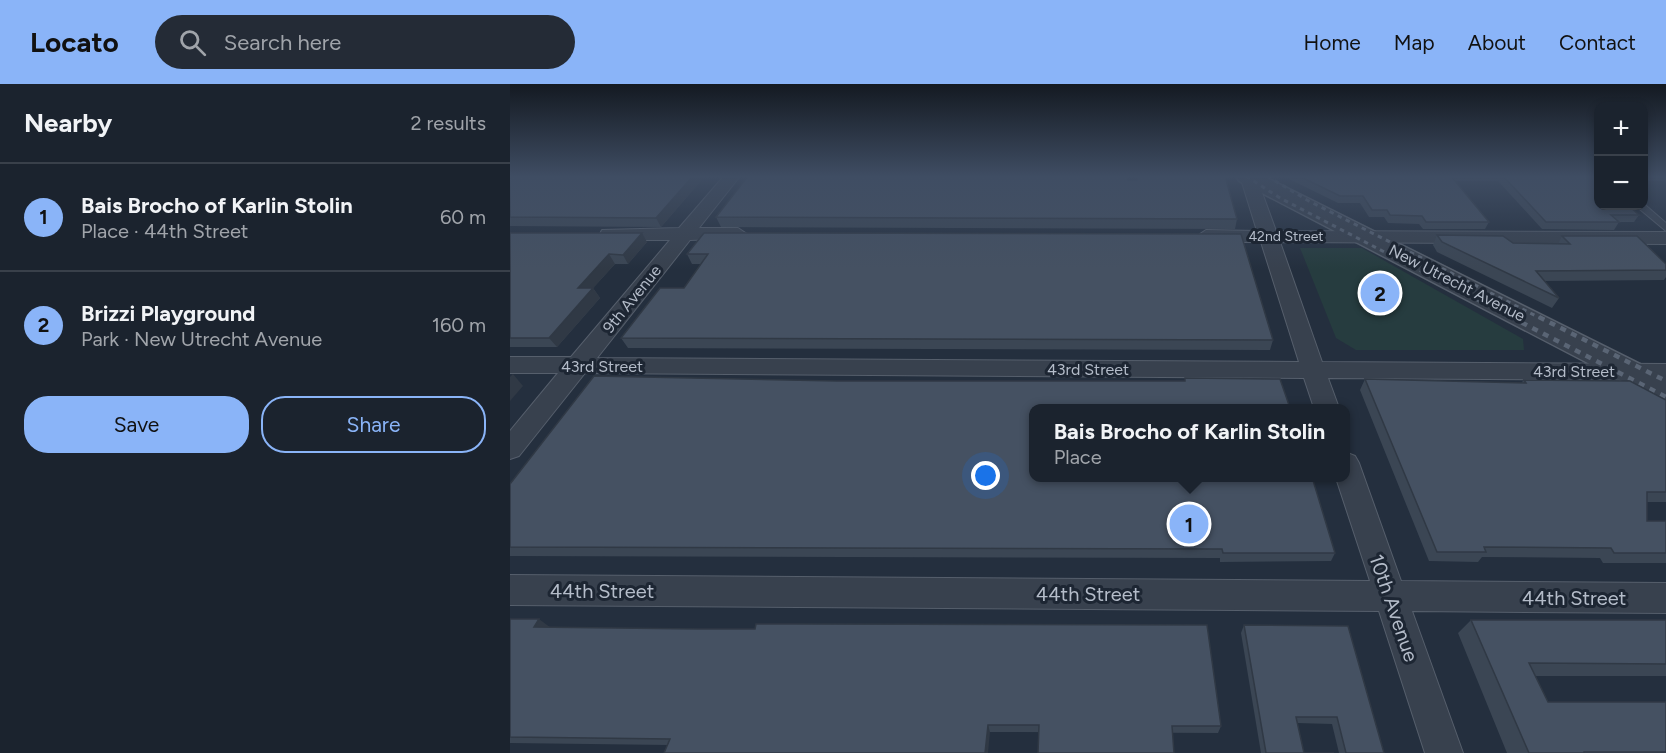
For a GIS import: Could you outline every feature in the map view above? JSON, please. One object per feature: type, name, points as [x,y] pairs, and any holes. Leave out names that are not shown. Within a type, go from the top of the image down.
[{"type":"street","name":"9th Avenue","points":[[510,449],[707,207]]},
{"type":"street","points":[[1257,207],[1325,404]]},
{"type":"street","name":"New Utrecht Avenue","points":[[1309,207],[1666,390]]},
{"type":"street","points":[[590,234],[753,234]]},
{"type":"street","name":"42nd Street","points":[[1189,236],[1666,238]]},
{"type":"street","name":"43rd Street","points":[[510,365],[1666,372]]},
{"type":"street","name":"10th Avenue","points":[[1350,478],[1444,753]]},
{"type":"street","name":"44th Street","points":[[510,590],[1666,598]]},
{"type":"lane","points":[[1646,210],[1666,228]]},
{"type":"green space","points":[[1300,248],[1362,248],[1523,339],[1524,350],[1356,350],[1336,338]]},
{"type":"building","points":[[510,207],[665,207],[656,218],[510,217]]},
{"type":"building","points":[[724,207],[1234,207],[1237,219],[716,217]]},
{"type":"building","points":[[1370,207],[1477,207],[1489,222],[1426,222],[1422,216],[1390,215],[1387,210],[1372,210]]},
{"type":"building","points":[[1532,207],[1633,210],[1639,215],[1611,215],[1619,222],[1546,222]]},
{"type":"building","points":[[510,233],[642,233],[623,255],[609,254],[578,288],[593,288],[549,338],[510,338]]},
{"type":"building","points":[[704,233],[1241,234],[1273,340],[621,338],[660,288],[684,288],[708,254],[687,254]]},
{"type":"building","points":[[1437,235],[1503,236],[1513,243],[1570,244],[1562,236],[1637,236],[1666,264],[1666,270],[1536,271],[1559,298],[1442,242]]},
{"type":"building","points":[[594,376],[837,381],[1280,379],[1289,404],[1029,404],[1029,482],[1314,482],[1335,553],[1223,553],[1222,549],[510,547],[510,484]]},
{"type":"building","points":[[1365,379],[1526,383],[1524,380],[1630,381],[1666,400],[1666,492],[1647,492],[1647,521],[1666,521],[1666,553],[1614,553],[1611,548],[1484,547],[1486,552],[1437,552]]},
{"type":"building","points":[[510,619],[539,619],[534,627],[698,629],[755,629],[756,624],[1207,625],[1221,726],[1172,726],[1174,753],[1038,753],[1039,725],[988,725],[985,753],[664,753],[670,739],[510,737]]},
{"type":"building","points":[[1471,620],[1666,620],[1666,664],[1529,663],[1548,702],[1666,702],[1666,752],[1529,753]]},
{"type":"building","points":[[1244,625],[1348,626],[1384,753],[1346,753],[1337,717],[1296,717],[1304,753],[1266,753]]},
{"type":"railway","points":[[1298,207],[1514,319]]},
{"type":"railway","points":[[1321,207],[1542,319]]},
{"type":"railway","points":[[1511,317],[1666,397]]},
{"type":"railway","points":[[1539,317],[1666,381]]},
{"type":"place","name":"Brizzi Playground","points":[[1380,293]]},
{"type":"place","name":"Bais Brocho of Karlin Stolin","points":[[1189,524]]}]
